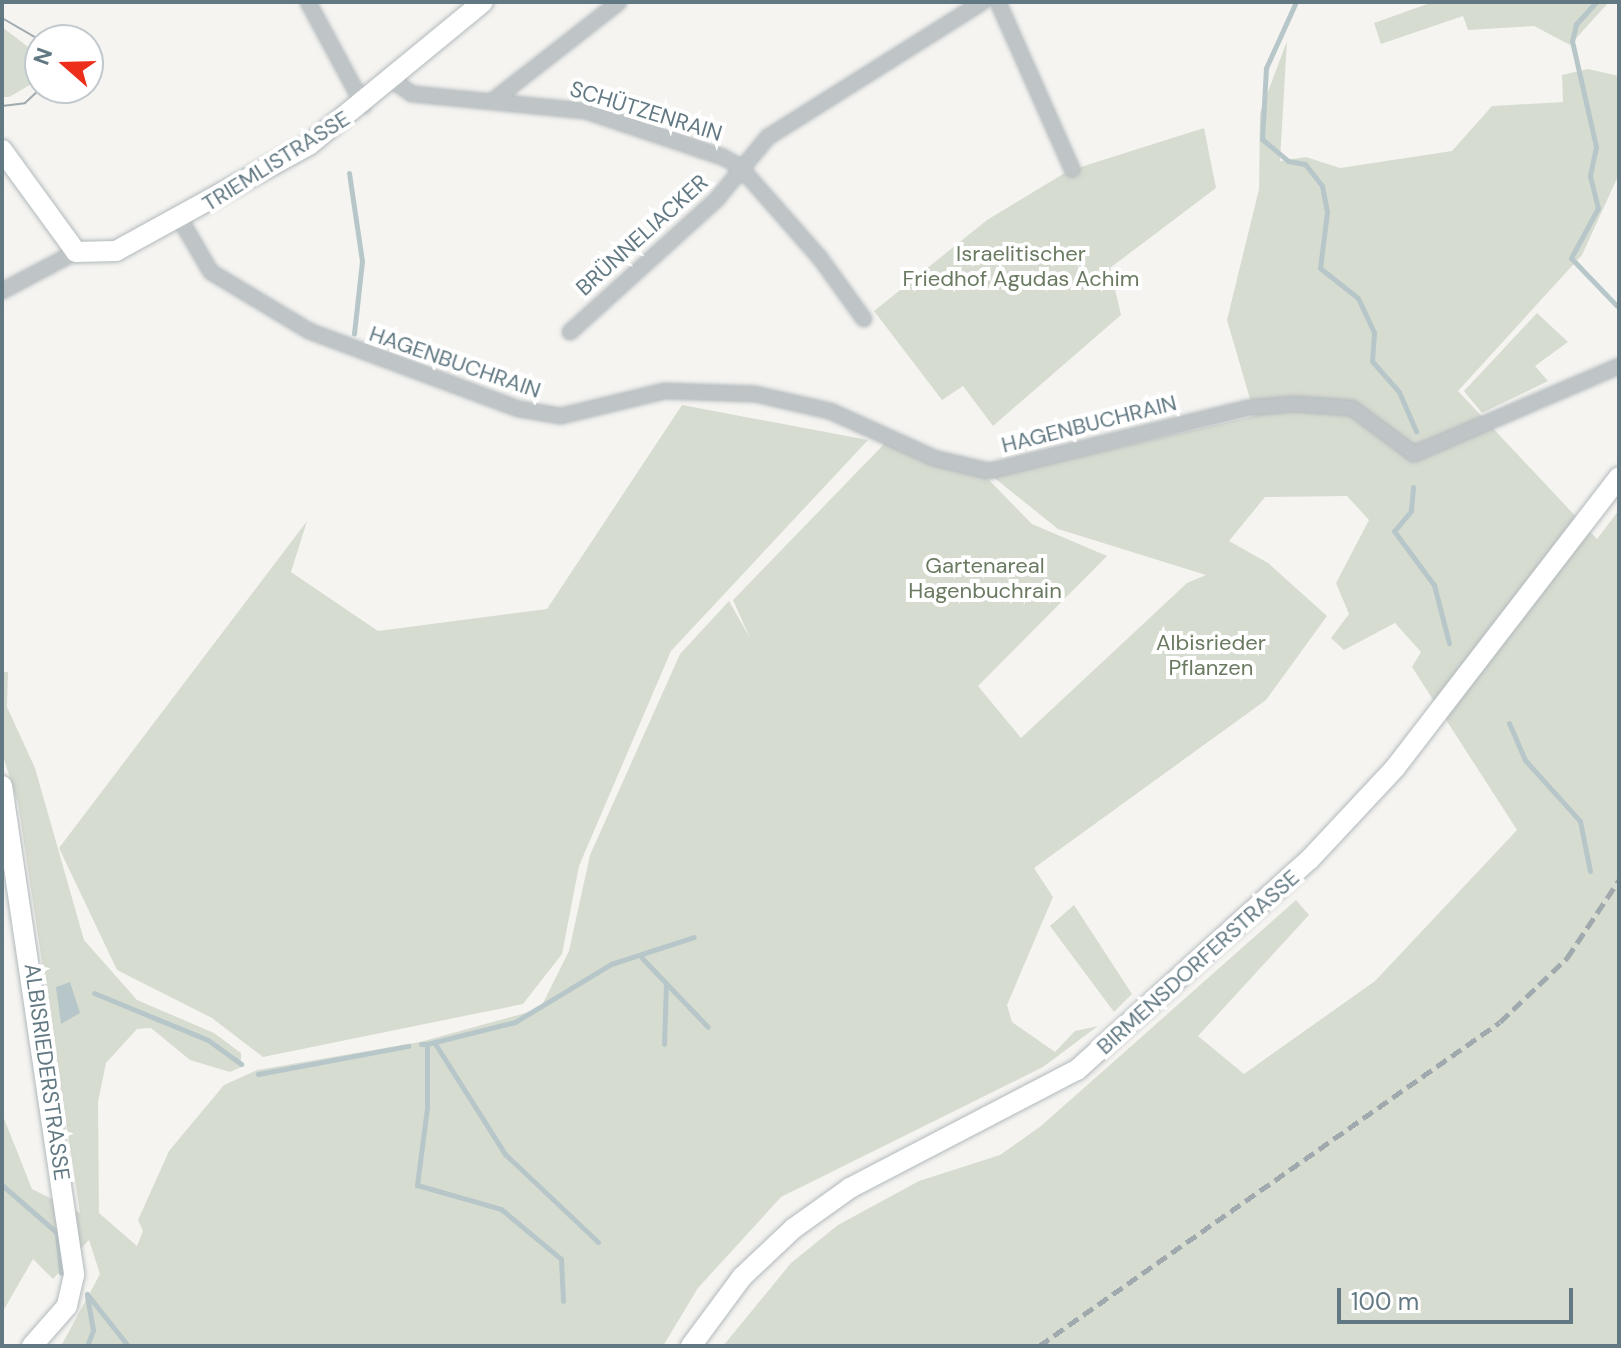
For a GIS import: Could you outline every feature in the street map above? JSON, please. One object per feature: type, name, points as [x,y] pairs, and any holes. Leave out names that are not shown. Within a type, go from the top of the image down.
[{"type":"main road","name":"TRIEMLISTRASSE","points":[[76,252],[116,251],[250,183],[364,106],[483,2]]},
{"type":"main road","points":[[2,150],[76,252]]},
{"type":"main road","name":"BIRMENSDORFERSTRASSE","points":[[691,1346],[742,1277],[817,1210],[1077,1070],[1217,946],[1395,768],[1619,477]]},
{"type":"main road","name":"ALBISRIEDERSTRASSE","points":[[2,786],[74,1275],[62,1314],[32,1346]]},
{"type":"street","points":[[308,2],[364,106]]},
{"type":"street","points":[[495,99],[619,2]]},
{"type":"street","name":"BRÜNNELIACKER","points":[[570,332],[717,199],[740,167],[768,137],[982,2]]},
{"type":"street","points":[[998,2],[1072,169]]},
{"type":"street","name":"SCHÜTZENRAIN","points":[[393,81],[412,94],[495,99],[586,111],[740,167],[864,319]]},
{"type":"street","name":"HAGENBUCHRAIN","points":[[180,219],[211,272],[309,331],[519,409],[561,416],[664,391],[755,394],[830,411],[934,458],[989,471],[1248,408],[1294,404],[1352,408],[1414,454],[1619,366]]},
{"type":"street","name":"TRIEMLISTRASSE","points":[[2,291],[76,252]]},
{"type":"green space","points":[[1433,2],[1609,2],[1570,45],[1534,26],[1468,30],[1463,16],[1381,44],[1374,23]]},
{"type":"green space","points":[[2,27],[24,44],[24,88],[9,97],[2,97]]},
{"type":"green space","points":[[1287,41],[1280,161],[1306,157],[1340,168],[1452,151],[1492,106],[1563,102],[1562,75],[1588,69],[1619,76],[1619,174],[1582,255],[1458,391],[1597,539],[1619,510],[1619,1346],[723,1346],[791,1263],[838,1225],[919,1181],[1000,1155],[1041,1126],[1296,900],[1309,915],[1198,1036],[1244,1074],[1375,981],[1517,830],[1412,667],[1421,652],[1395,623],[1344,650],[1331,638],[1349,614],[1336,583],[1369,520],[1347,496],[1265,497],[1229,541],[1268,563],[1327,616],[1266,700],[1034,868],[1053,897],[1007,1005],[1012,1022],[1055,1052],[1075,1031],[1098,1026],[1043,1067],[781,1197],[698,1288],[663,1346],[61,1346],[100,1274],[89,1240],[53,1279],[33,1259],[2,1313],[2,1081],[3,1116],[32,1189],[80,1213],[18,803],[2,753],[2,672],[8,672],[7,707],[35,768],[84,940],[137,1000],[214,1033],[241,1053],[241,1067],[230,1072],[190,1060],[151,1028],[137,1029],[106,1063],[98,1102],[99,1213],[137,1246],[143,1231],[138,1220],[169,1151],[224,1085],[257,1070],[420,1042],[540,1009],[569,951],[590,855],[680,654],[729,601],[750,638],[733,600],[888,440],[985,476],[1032,524],[1107,556],[978,686],[1021,738],[1187,583],[1206,575],[1058,529],[992,476],[1255,416],[1227,320],[1259,189],[1260,113]]},
{"type":"green space","name":"Israelitischer Friedhof Agudas Achim","points":[[1204,128],[1216,188],[1110,268],[1121,315],[993,426],[963,386],[942,400],[874,311],[987,220],[1068,171]]},
{"type":"green space","points":[[1537,313],[1568,342],[1535,366],[1548,381],[1482,413],[1464,391]]},
{"type":"green space","points":[[682,405],[868,440],[671,651],[579,866],[562,954],[523,1004],[263,1057],[212,1018],[117,970],[59,848],[307,521],[291,572],[378,631],[547,609]]},
{"type":"green space","points":[[1074,905],[1132,994],[1114,1012],[1050,926]]},
{"type":"shaded area","points":[[70,982],[80,1013],[61,1024],[56,987]]},
{"type":"waterway","points":[[1596,2],[1576,24],[1572,41],[1596,147],[1590,176],[1598,208],[1571,258],[1617,306]]},
{"type":"waterway","points":[[1295,4],[1266,68],[1262,139],[1288,161],[1305,164],[1322,186],[1327,212],[1320,268],[1358,298],[1374,333],[1372,361],[1399,392],[1416,431]]},
{"type":"waterway","points":[[349,173],[362,261],[354,334]]},
{"type":"waterway","points":[[1413,487],[1411,511],[1394,531],[1434,585],[1449,643]]},
{"type":"waterway","points":[[1509,723],[1525,760],[1580,821],[1590,871]]},
{"type":"waterway","points":[[427,1044],[515,1022],[611,964],[694,937]]},
{"type":"waterway","points":[[642,958],[708,1027]]},
{"type":"waterway","points":[[664,1044],[666,985]]},
{"type":"waterway","points":[[94,993],[208,1040],[241,1064]]},
{"type":"waterway","points":[[434,1042],[505,1154],[598,1242]]},
{"type":"waterway","points":[[421,1044],[427,1044],[427,1108],[417,1185],[501,1209],[561,1259],[563,1301]]},
{"type":"waterway","points":[[258,1074],[408,1046]]},
{"type":"waterway","points":[[2,1185],[57,1233],[61,1273]]},
{"type":"waterway","points":[[87,1294],[128,1346]]},
{"type":"waterway","points":[[87,1297],[93,1330],[87,1346]]},
{"type":"tram line","points":[[2,18],[24,31]]},
{"type":"tram line","points":[[2,106],[24,103]]},
{"type":"railway","points":[[1039,1346],[1500,1022],[1567,958],[1619,880]]},
{"type":"park label","name":"Gartenareal Hagenbuchrain","points":[[985,578]]},
{"type":"park label","name":"Albisrieder Pflanzen","points":[[1211,654]]}]
